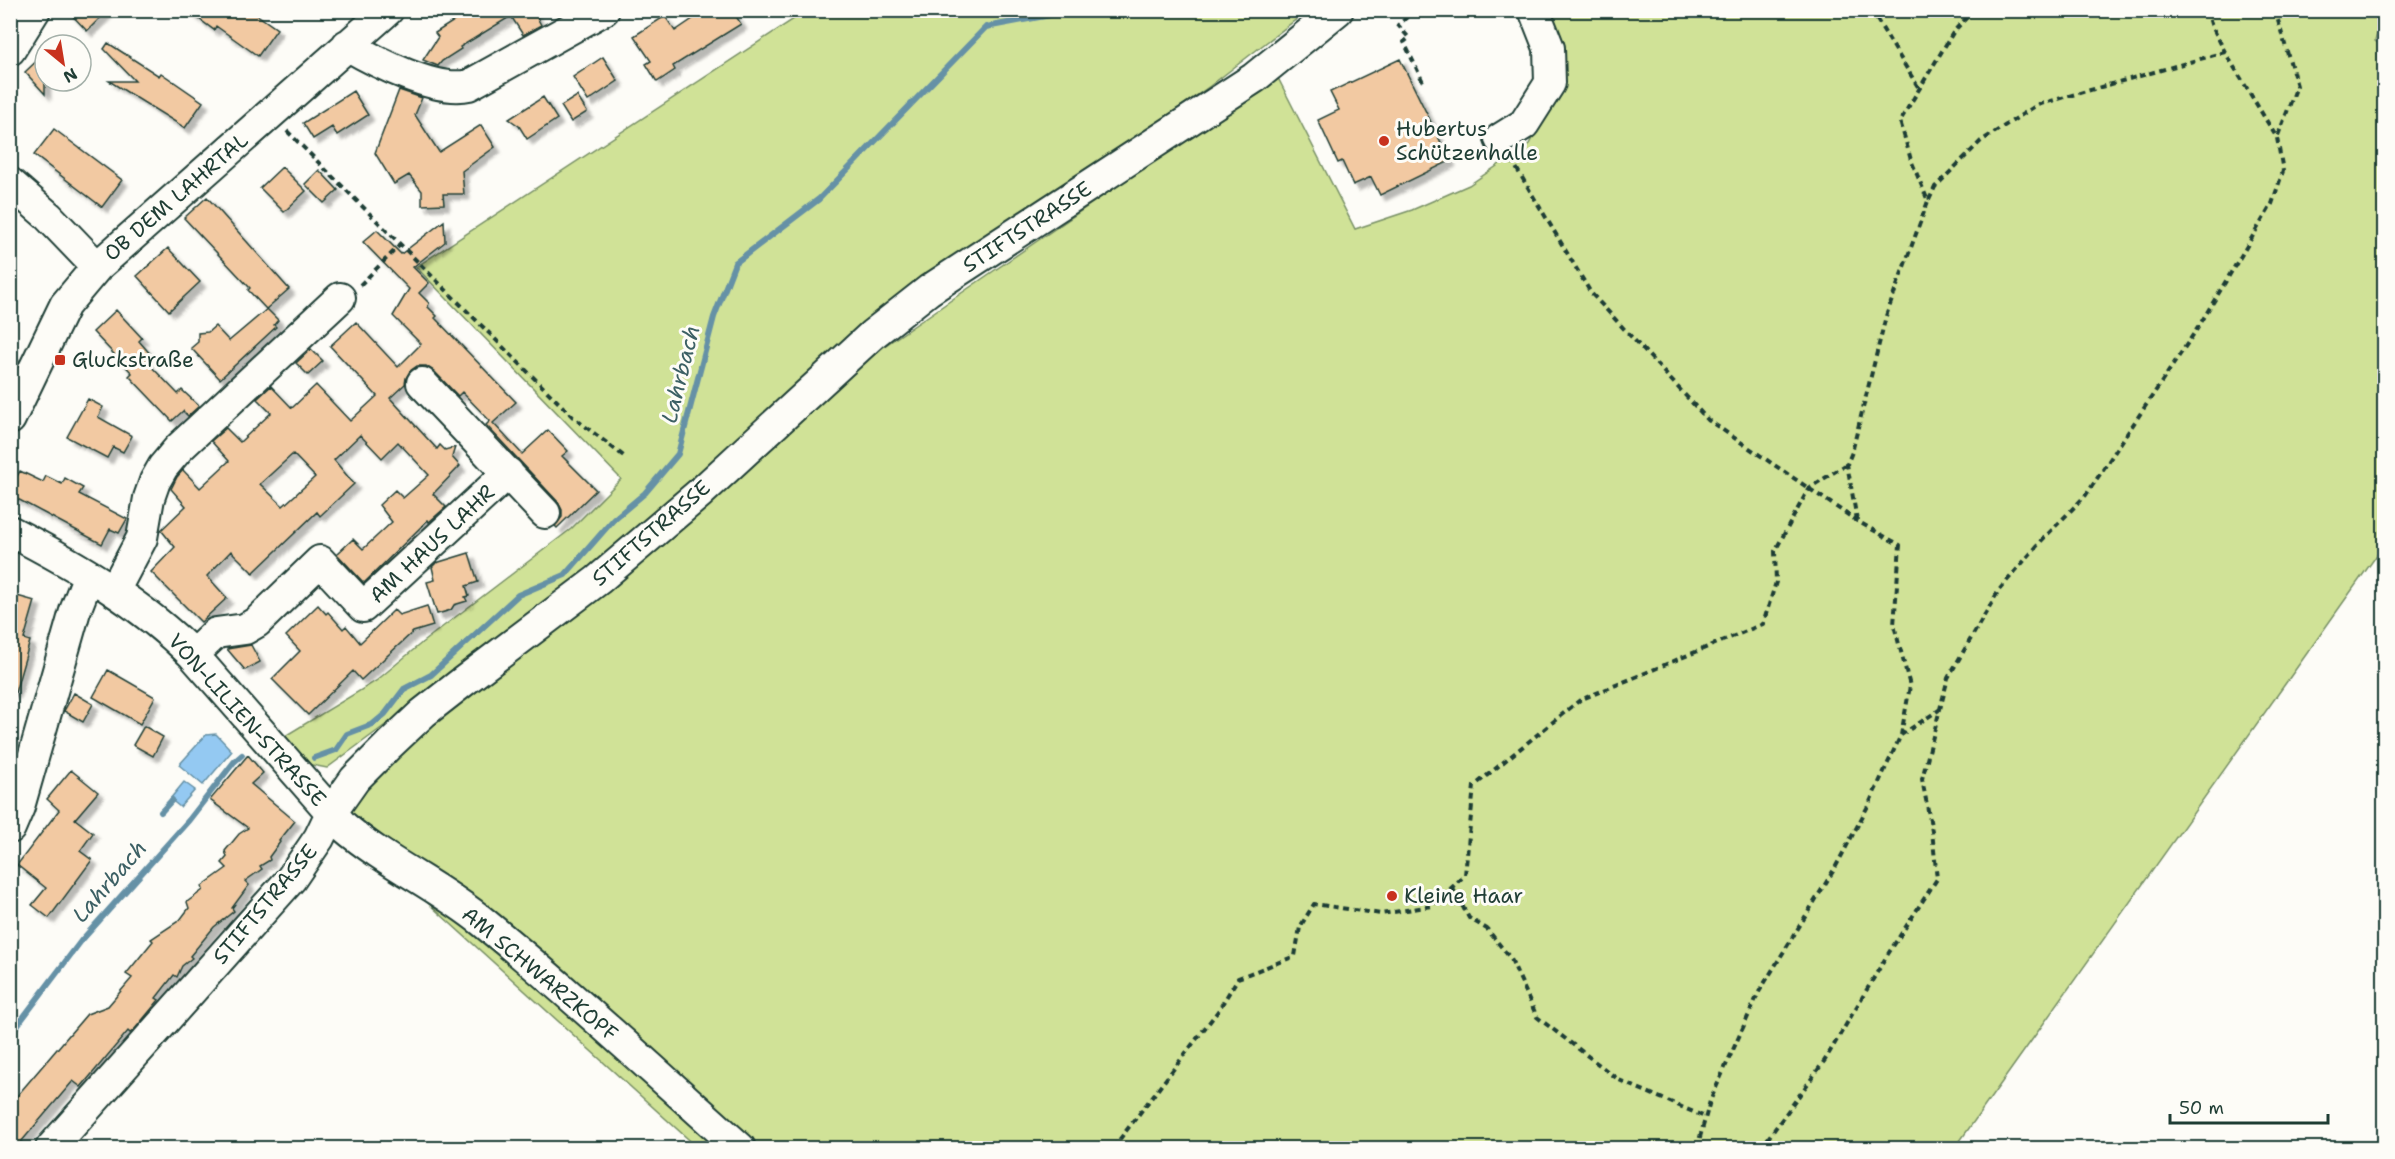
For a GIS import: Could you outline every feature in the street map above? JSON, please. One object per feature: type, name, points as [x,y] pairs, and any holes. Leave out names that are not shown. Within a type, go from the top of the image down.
[{"type":"street","points":[[10,50],[35,10]]},
{"type":"street","name":"OB DEM LAHRTAL","points":[[10,419],[65,305],[97,267],[388,10]]},
{"type":"street","points":[[347,45],[379,64],[446,87],[458,88],[469,85],[604,10]]},
{"type":"street","name":"STIFTSTRASSE","points":[[51,1149],[291,879],[355,778],[423,713],[606,573],[699,493],[873,334],[929,290],[1254,78],[1338,10]]},
{"type":"street","points":[[1500,139],[1524,124],[1550,83],[1549,48],[1534,10]]},
{"type":"street","points":[[10,183],[48,216],[97,267]]},
{"type":"street","points":[[114,591],[142,538],[149,498],[163,467],[179,448],[340,298]]},
{"type":"street","name":"AM HAUS LAHR","points":[[422,383],[545,513]]},
{"type":"street","name":"AM HAUS LAHR","points":[[193,655],[216,633],[245,629],[257,622],[320,561],[363,607],[508,473]]},
{"type":"street","name":"VON-LILIEN-STRASSE","points":[[10,531],[89,575],[171,634],[193,655],[331,813]]},
{"type":"street","points":[[10,828],[19,807],[75,611],[89,575]]},
{"type":"street","name":"AM SCHWARZKOPF","points":[[331,813],[362,842],[419,877],[480,920],[546,975],[740,1149]]},
{"type":"path","points":[[1415,10],[1398,25],[1409,38],[1404,42],[1423,82]]},
{"type":"path","points":[[1871,10],[1920,90]]},
{"type":"path","points":[[1928,201],[1911,160],[1900,121],[1954,31],[1974,10]]},
{"type":"path","points":[[1761,1149],[1825,1060],[1888,954],[1937,879],[1932,831],[1922,779],[1948,678],[1999,590],[2043,539],[2086,495],[2199,326],[2272,204],[2283,171],[2277,138],[2225,52],[2211,24],[2207,10]]},
{"type":"path","points":[[2275,10],[2297,86],[2277,138]]},
{"type":"path","points":[[1857,520],[1847,464],[1886,316],[1935,186],[1981,141],[2037,105],[2225,52]]},
{"type":"path","points":[[270,114],[573,417],[625,457]]},
{"type":"path","points":[[1500,139],[1591,293],[1708,420],[1857,520],[1900,545],[1894,625],[1910,686],[1901,735],[1868,806],[1835,868],[1759,992],[1710,1101],[1697,1149]]},
{"type":"path","points":[[340,298],[351,294],[400,245]]},
{"type":"path","points":[[1113,1149],[1218,1011],[1238,978],[1295,956],[1300,927],[1314,904],[1381,914],[1431,906],[1466,875],[1474,786],[1580,700],[1763,624],[1776,582],[1775,551],[1809,488],[1847,464]]},
{"type":"path","points":[[1901,735],[1940,710]]},
{"type":"path","points":[[1452,887],[1469,918],[1487,928],[1511,959],[1537,1017],[1619,1080],[1705,1118]]},
{"type":"green space","points":[[806,11],[1307,11],[1210,86],[867,328],[591,569],[460,670],[327,768],[307,764],[285,736],[376,681],[424,641],[571,529],[621,479],[416,267]]},
{"type":"green space","points":[[1533,11],[2384,11],[2375,41],[2384,47],[2384,545],[1955,1148],[698,1148],[343,826],[351,813],[352,801],[416,734],[606,589],[883,347],[1277,76],[1355,229],[1412,210],[1469,185],[1529,144],[1558,90]]},
{"type":"water","points":[[216,734],[232,751],[203,785],[179,765],[206,735]]},
{"type":"water","points":[[184,782],[195,790],[180,807],[170,799]]},
{"type":"building","points":[[67,10],[108,10],[87,31]]},
{"type":"building","points":[[187,10],[250,10],[277,29],[258,56],[216,26],[214,30]]},
{"type":"building","points":[[471,10],[533,10],[541,25],[523,35],[511,16],[460,47],[461,49],[438,66],[423,60],[438,37],[435,33]]},
{"type":"building","points":[[706,10],[732,10],[741,24],[673,66],[675,70],[657,82],[646,64],[651,61],[634,36],[665,16],[675,31]]},
{"type":"building","points":[[108,43],[159,76],[161,73],[203,102],[185,128],[109,81],[135,81],[104,49]]},
{"type":"building","points":[[603,57],[618,81],[588,101],[573,77]]},
{"type":"building","name":"Hubertus Schützenhalle","points":[[1400,59],[1450,161],[1380,195],[1371,177],[1353,185],[1342,161],[1338,163],[1318,120],[1339,110],[1330,92]]},
{"type":"building","points":[[33,64],[33,81],[25,72]]},
{"type":"building","points":[[399,90],[422,98],[415,115],[439,152],[481,125],[495,147],[462,171],[464,194],[443,194],[444,204],[422,205],[422,191],[409,175],[394,184],[375,153]]},
{"type":"building","points":[[353,91],[368,115],[337,135],[332,127],[313,139],[303,123]]},
{"type":"building","points":[[577,96],[587,112],[571,122],[561,106]]},
{"type":"building","points":[[543,97],[557,119],[527,139],[519,126],[509,119]]},
{"type":"building","points":[[54,129],[122,180],[102,207],[34,155]]},
{"type":"building","points":[[282,167],[306,191],[284,212],[260,188]]},
{"type":"building","points":[[319,170],[338,190],[324,203],[305,184]]},
{"type":"building","points":[[207,197],[289,289],[266,309],[248,290],[250,288],[184,218]]},
{"type":"building","points":[[444,221],[445,242],[413,267],[429,283],[419,293],[429,303],[428,307],[437,316],[435,318],[516,402],[493,423],[522,454],[548,430],[568,451],[562,456],[596,490],[557,528],[555,526],[562,517],[562,510],[558,502],[486,425],[490,421],[462,392],[458,396],[434,371],[426,366],[417,366],[410,371],[405,384],[390,398],[437,449],[440,445],[445,450],[455,447],[452,457],[460,466],[433,494],[446,507],[429,522],[428,520],[364,583],[337,554],[353,539],[363,549],[392,522],[379,505],[395,490],[403,498],[429,475],[398,442],[382,458],[360,435],[334,460],[354,484],[320,516],[317,512],[253,573],[231,551],[207,576],[227,598],[201,622],[151,572],[175,547],[161,530],[186,506],[171,489],[177,477],[183,470],[200,488],[229,461],[211,441],[226,428],[240,442],[271,413],[257,399],[271,386],[292,408],[316,385],[350,421],[377,396],[330,346],[356,322],[398,367],[421,344],[393,316],[409,289],[363,242],[377,230],[401,254]],"holes":[[[293,454],[315,477],[283,506],[260,484]]]},
{"type":"building","points":[[168,248],[200,282],[169,311],[137,276]]},
{"type":"building","points":[[267,309],[278,320],[274,325],[276,327],[220,379],[191,348],[198,342],[198,333],[208,332],[215,326],[229,341]]},
{"type":"building","points":[[116,310],[142,338],[139,341],[152,356],[146,361],[178,394],[182,390],[199,406],[188,416],[183,411],[172,421],[129,376],[132,373],[93,332]]},
{"type":"building","points":[[311,349],[323,361],[308,375],[296,363]]},
{"type":"building","points":[[88,399],[103,407],[98,417],[132,436],[123,452],[113,447],[107,458],[67,437]]},
{"type":"building","points":[[20,471],[43,482],[46,476],[62,484],[65,478],[83,488],[79,494],[127,519],[119,533],[110,529],[102,544],[10,495],[10,488]]},
{"type":"building","points":[[469,553],[478,582],[466,586],[469,596],[465,597],[467,601],[454,605],[451,610],[437,614],[427,582],[435,580],[432,567],[436,563]]},
{"type":"building","points":[[10,594],[35,601],[24,639],[30,641],[15,693],[10,692]]},
{"type":"building","points":[[318,605],[326,614],[328,612],[343,629],[346,626],[360,643],[394,610],[399,615],[427,606],[433,626],[413,632],[361,680],[353,671],[308,715],[272,679],[300,651],[286,636]]},
{"type":"building","points":[[251,645],[260,662],[245,670],[227,649]]},
{"type":"building","points":[[108,670],[155,697],[140,724],[93,697]]},
{"type":"building","points":[[74,693],[93,704],[83,722],[64,711]]},
{"type":"building","points":[[144,726],[163,737],[153,756],[133,745]]},
{"type":"building","points":[[248,755],[263,773],[251,784],[295,821],[279,841],[269,857],[270,860],[260,866],[262,869],[245,881],[249,885],[232,908],[234,911],[214,927],[190,956],[192,958],[182,966],[177,977],[174,975],[156,998],[159,1000],[134,1030],[130,1033],[128,1031],[81,1087],[73,1081],[15,1149],[10,1149],[10,1104],[87,1014],[108,1006],[132,978],[126,974],[153,941],[151,939],[180,920],[189,908],[187,902],[203,890],[202,886],[227,868],[222,863],[227,857],[225,851],[239,834],[248,828],[210,800]]},
{"type":"building","points":[[71,770],[98,792],[75,819],[93,833],[80,851],[92,860],[49,918],[32,905],[46,888],[17,865],[59,810],[47,799]]},
{"type":"waterway","name":"Lahrbach","points":[[314,758],[336,750],[347,734],[373,724],[385,714],[404,689],[431,675],[518,595],[565,575],[614,519],[645,493],[678,454],[714,317],[735,263],[819,199],[986,27],[1077,10]]},
{"type":"waterway","name":"Lahrbach","points":[[10,1035],[81,941],[189,820],[242,755]]},
{"type":"waterway","points":[[161,812],[172,800]]},
{"type":"place","name":"Hubertus Schützenhalle","points":[[1384,141]]},
{"type":"place","name":"Gluckstraße","points":[[60,360]]},
{"type":"place","name":"Kleine Haar","points":[[1392,896]]}]
